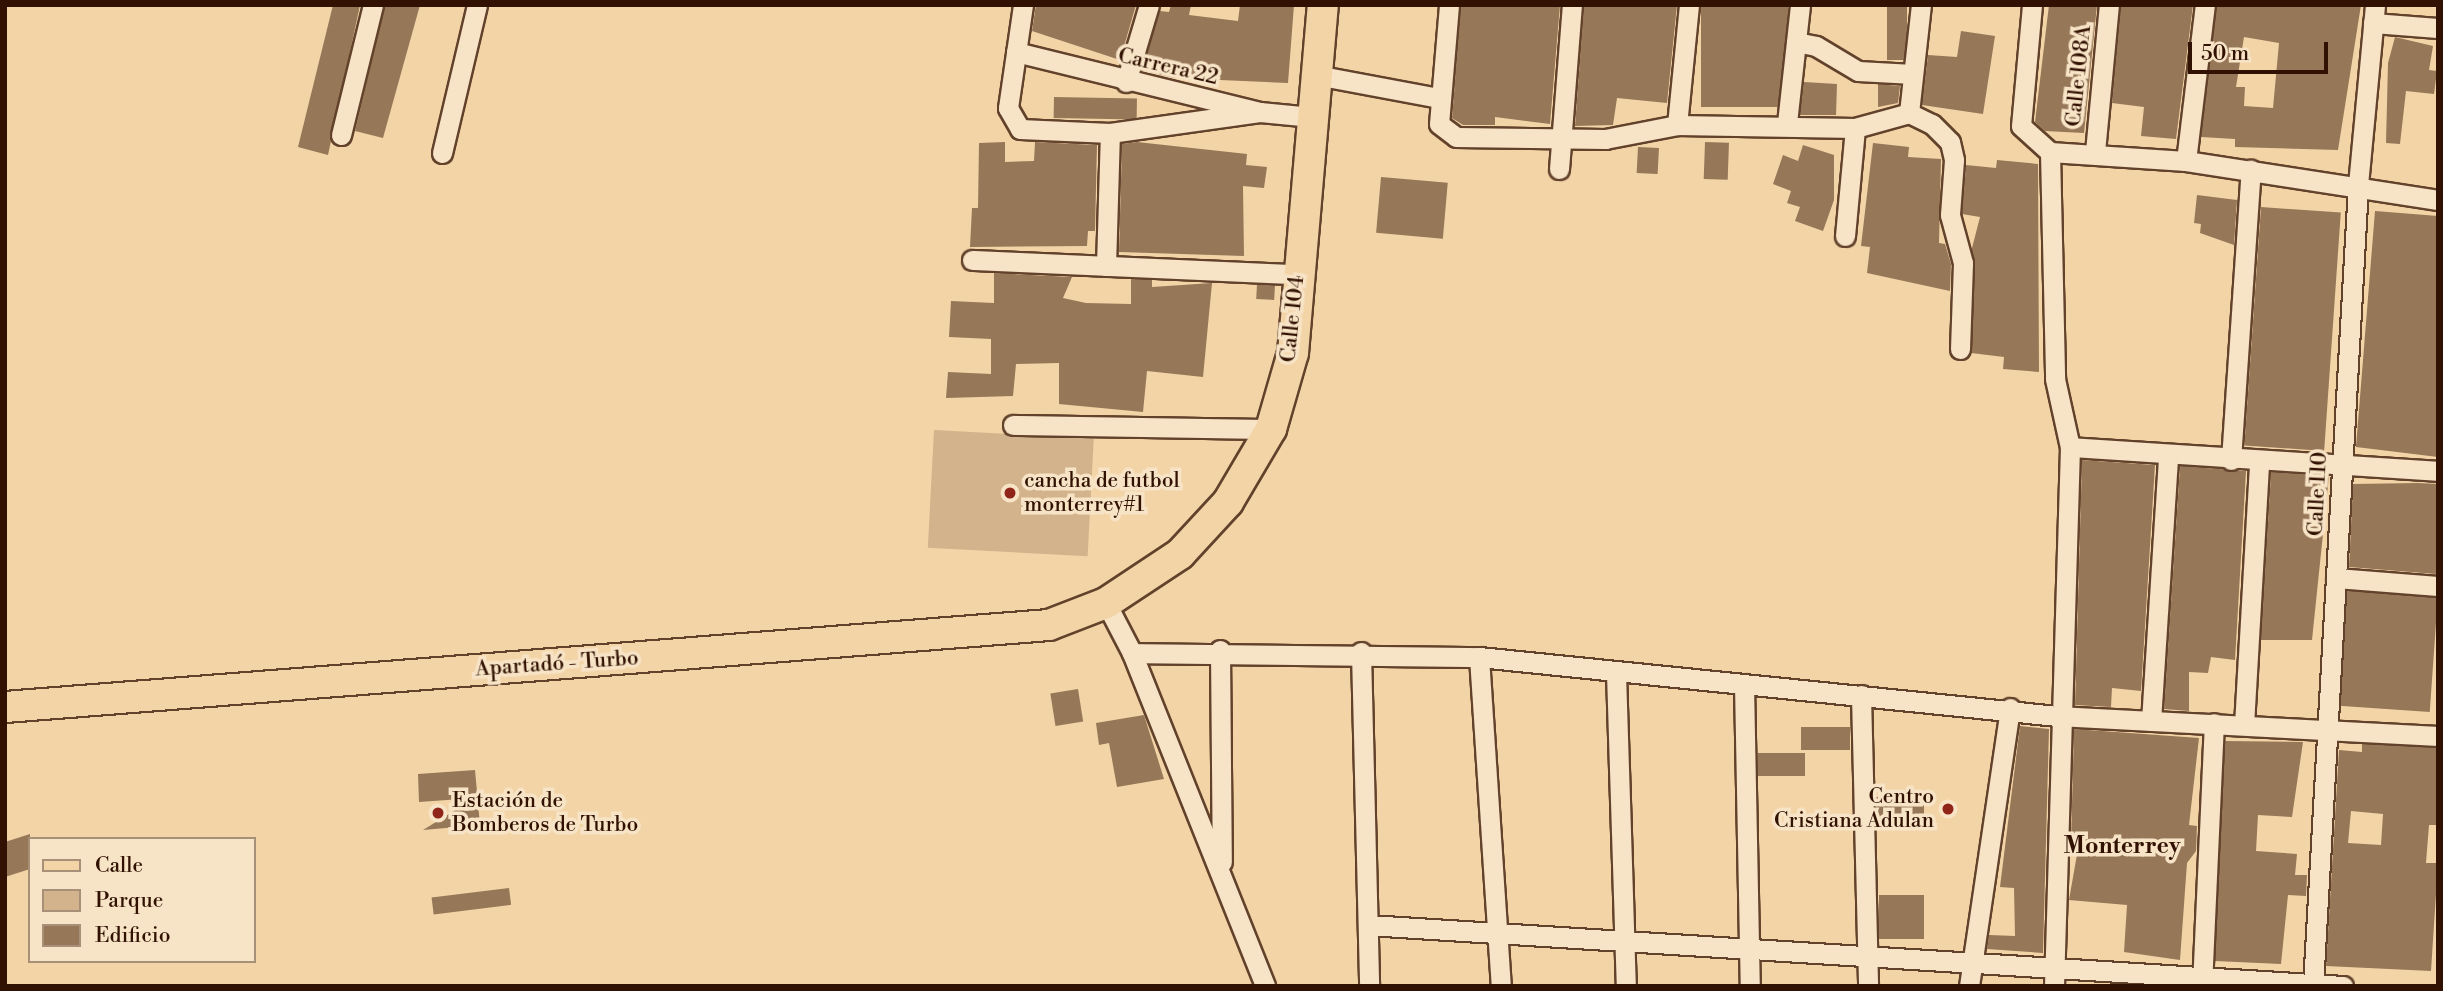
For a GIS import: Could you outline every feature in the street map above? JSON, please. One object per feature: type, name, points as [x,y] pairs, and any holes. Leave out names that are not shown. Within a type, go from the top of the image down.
[{"type":"main road","name":"Calle 104","points":[[1106,603],[1180,554],[1228,502],[1271,429],[1293,353],[1322,5]]},
{"type":"main road","name":"Apartadó - Turbo","points":[[5,707],[1049,625],[1106,603]]},
{"type":"street","points":[[341,135],[373,5]]},
{"type":"street","points":[[442,153],[477,5]]},
{"type":"street","points":[[1023,5],[1008,108],[1020,129],[1110,133],[1260,112]]},
{"type":"street","points":[[1126,82],[1149,5]]},
{"type":"street","points":[[1449,5],[1439,98],[1440,124],[1456,138],[1621,138],[1677,125],[1787,122],[1855,128],[1909,113]]},
{"type":"street","points":[[1559,169],[1572,5]]},
{"type":"street","points":[[1677,125],[1689,5]]},
{"type":"street","points":[[1787,122],[1800,5]]},
{"type":"street","points":[[1909,113],[1921,5]]},
{"type":"street","points":[[2032,5],[2018,103],[2021,126],[2050,152],[2095,152],[2186,161],[2358,185],[2438,200]]},
{"type":"street","name":"Calle 108A","points":[[2095,152],[2109,5]]},
{"type":"street","points":[[2186,161],[2205,5]]},
{"type":"street","points":[[2374,14],[2438,28]]},
{"type":"street","name":"Calle 110","points":[[2313,985],[2358,185],[2374,14]]},
{"type":"street","points":[[1796,42],[1825,50],[1858,71],[1913,74]]},
{"type":"street","name":"Carrera 22","points":[[1016,52],[1126,82],[1260,112],[1312,117]]},
{"type":"street","points":[[1316,75],[1439,98]]},
{"type":"street","points":[[1909,113],[1950,142],[1954,160],[1950,215],[1963,263],[1960,349]]},
{"type":"street","points":[[1845,236],[1855,128]]},
{"type":"street","points":[[1106,266],[1110,133]]},
{"type":"street","points":[[2050,152],[2054,379],[2070,447],[2057,716],[2062,796],[2055,977]]},
{"type":"street","points":[[2231,460],[2251,170]]},
{"type":"street","points":[[972,260],[1298,274]]},
{"type":"street","points":[[1013,425],[1271,429]]},
{"type":"street","points":[[2070,447],[2259,462],[2438,471]]},
{"type":"street","points":[[2151,721],[2168,456]]},
{"type":"street","points":[[2244,725],[2259,462]]},
{"type":"street","points":[[2336,578],[2438,586]]},
{"type":"street","points":[[1106,603],[1132,653],[1222,872],[1265,986]]},
{"type":"street","points":[[1132,653],[1220,650],[1479,657],[1616,673],[2010,708],[2057,716],[2438,736]]},
{"type":"street","points":[[1220,650],[1222,872]]},
{"type":"street","points":[[1361,652],[1369,986]]},
{"type":"street","points":[[1479,657],[1500,933],[1501,986]]},
{"type":"street","points":[[1616,673],[1626,986]]},
{"type":"street","points":[[1744,684],[1750,986]]},
{"type":"street","points":[[1861,695],[1868,986]]},
{"type":"street","points":[[1969,986],[2010,708]]},
{"type":"street","points":[[2202,981],[2214,723]]},
{"type":"street","points":[[1368,925],[1973,963],[2055,977],[2343,986]]},
{"type":"green space","name":"cancha de futbol monterrey#1","points":[[934,430],[1094,438],[1088,556],[928,548]]},
{"type":"building","points":[[333,5],[360,5],[328,155],[298,147]]},
{"type":"building","points":[[385,5],[420,5],[383,138],[355,131]]},
{"type":"building","points":[[1036,5],[1136,5],[1120,60],[1032,31]]},
{"type":"building","points":[[1171,5],[1191,5],[1189,15],[1238,21],[1240,5],[1294,5],[1288,83],[1174,78],[1142,70],[1160,11],[1169,12]]},
{"type":"building","points":[[1461,5],[1560,5],[1550,124],[1495,117],[1495,125],[1463,125],[1452,118]]},
{"type":"building","points":[[1584,5],[1677,5],[1667,103],[1617,98],[1613,125],[1575,126]]},
{"type":"building","points":[[1701,5],[1788,5],[1788,107],[1701,107]]},
{"type":"building","points":[[1887,5],[1907,5],[1907,60],[1887,60]]},
{"type":"building","points":[[2049,5],[2097,5],[2084,133],[2045,131],[2035,122]]},
{"type":"building","points":[[2121,5],[2193,5],[2176,139],[2141,136],[2144,107],[2112,103]]},
{"type":"building","points":[[2217,5],[2361,5],[2338,150],[2235,147],[2235,139],[2201,137]],"holes":[[[2244,37],[2279,43],[2273,108],[2244,106],[2245,87],[2236,87]]]},
{"type":"building","points":[[1961,31],[1995,36],[1983,114],[1922,105],[1928,55],[1957,57]]},
{"type":"building","points":[[2395,37],[2433,46],[2429,70],[2437,71],[2434,94],[2406,91],[2400,144],[2386,143],[2388,63]]},
{"type":"building","points":[[1804,82],[1837,84],[1836,115],[1800,115]]},
{"type":"building","points":[[1878,84],[1900,86],[1898,103],[1878,107]]},
{"type":"building","points":[[1054,97],[1137,98],[1137,119],[1054,118]]},
{"type":"building","points":[[1005,142],[1005,162],[1034,161],[1035,142],[1097,145],[1095,231],[1088,231],[1087,246],[970,247],[972,208],[978,208],[979,143]]},
{"type":"building","points":[[1137,142],[1247,154],[1246,165],[1267,167],[1264,188],[1243,186],[1244,256],[1119,252],[1122,144]]},
{"type":"building","points":[[1705,142],[1729,143],[1728,180],[1704,179]]},
{"type":"building","points":[[1873,143],[1909,147],[1908,157],[1941,159],[1939,243],[1945,244],[1951,264],[1950,291],[1867,273],[1870,247],[1861,246]]},
{"type":"building","points":[[1803,145],[1834,155],[1834,200],[1823,231],[1795,221],[1800,207],[1787,203],[1791,191],[1773,184],[1783,155],[1798,161]]},
{"type":"building","points":[[1638,147],[1659,148],[1658,174],[1637,173]]},
{"type":"building","points":[[1997,160],[2038,164],[2039,372],[2003,369],[2004,357],[1971,353],[1972,248],[1980,217],[1962,214],[1966,165],[1996,168]]},
{"type":"building","points":[[1381,177],[1448,183],[1443,239],[1376,233]]},
{"type":"building","points":[[2197,195],[2237,200],[2234,245],[2200,233],[2201,224],[2194,223]]},
{"type":"building","points":[[2261,207],[2341,213],[2324,451],[2244,445]]},
{"type":"building","points":[[2375,211],[2438,216],[2438,457],[2356,447]]},
{"type":"building","points":[[994,273],[1072,277],[1063,298],[1086,303],[1131,304],[1131,279],[1152,280],[1152,287],[1212,283],[1203,377],[1147,371],[1143,412],[1059,404],[1059,363],[1016,364],[1013,396],[946,398],[948,372],[991,374],[991,339],[949,337],[951,301],[994,303]]},
{"type":"building","points":[[1257,284],[1275,285],[1274,300],[1256,299]]},
{"type":"building","points":[[2082,460],[2155,465],[2141,691],[2112,688],[2111,707],[2075,705]]},
{"type":"building","points":[[2180,466],[2246,471],[2235,660],[2211,657],[2208,673],[2189,672],[2189,711],[2164,709]]},
{"type":"building","points":[[2271,472],[2329,476],[2312,640],[2261,640]]},
{"type":"building","points":[[2353,484],[2438,484],[2436,574],[2349,567]]},
{"type":"building","points":[[2347,591],[2438,597],[2430,712],[2339,706]]},
{"type":"building","points":[[1078,689],[1083,722],[1056,726],[1050,693]]},
{"type":"building","points":[[1144,715],[1164,779],[1117,787],[1109,743],[1099,745],[1096,723]]},
{"type":"building","points":[[2020,726],[2049,729],[2043,953],[1987,949],[1989,935],[2015,936],[2014,888],[2000,887]]},
{"type":"building","points":[[1801,727],[1850,727],[1850,750],[1801,750]]},
{"type":"building","points":[[2074,729],[2199,738],[2189,825],[2197,826],[2196,851],[2187,863],[2180,960],[2124,952],[2127,905],[2069,900],[2079,843],[2071,842]]},
{"type":"building","points":[[2225,741],[2303,742],[2292,817],[2258,815],[2256,851],[2297,854],[2295,875],[2307,875],[2306,896],[2288,895],[2281,964],[2215,961]]},
{"type":"building","points":[[2362,744],[2438,748],[2437,825],[2429,825],[2426,863],[2438,863],[2431,971],[2326,966],[2339,750],[2362,752]],"holes":[[[2351,811],[2383,814],[2381,845],[2348,843]]]},
{"type":"building","points":[[1758,753],[1805,753],[1805,776],[1758,776]]},
{"type":"building","points":[[475,770],[480,825],[423,830],[475,798],[419,802],[418,774]]},
{"type":"building","points":[[1876,797],[1924,797],[1924,821],[1876,821]]},
{"type":"building","points":[[30,834],[28,870],[5,877],[5,842]]},
{"type":"building","points":[[509,888],[511,905],[434,914],[432,898]]},
{"type":"building","points":[[1879,895],[1924,895],[1924,939],[1879,939]]},
{"type":"place","name":"cancha de futbol monterrey#1","points":[[1010,493]]},
{"type":"place","name":"Centro Cristiana Adulan","points":[[1948,809]]},
{"type":"place","name":"Estación de Bomberos de Turbo","points":[[438,813]]},
{"type":"district","name":"Monterrey","points":[[2122,846]]}]
